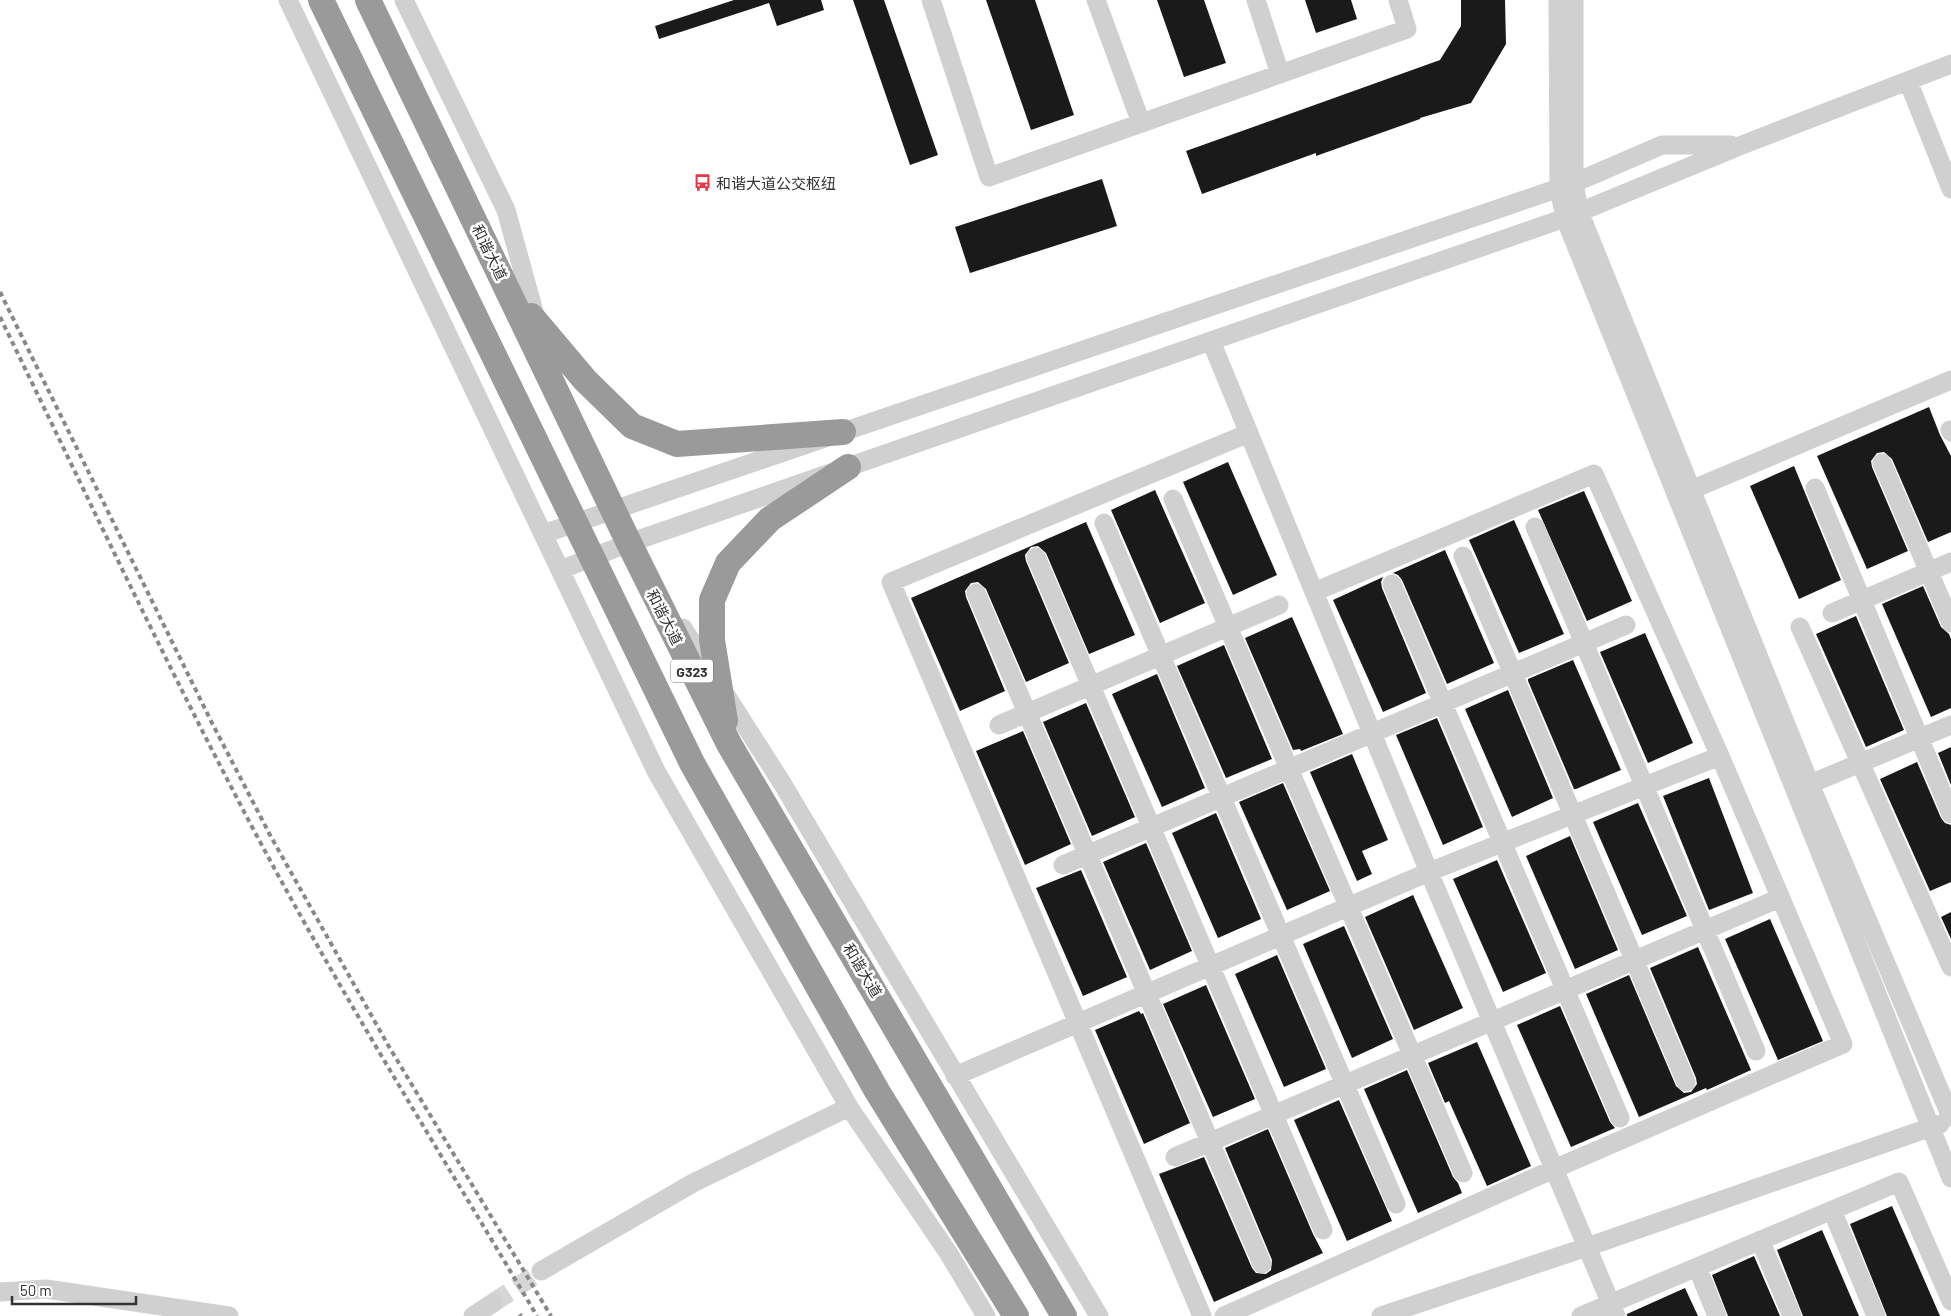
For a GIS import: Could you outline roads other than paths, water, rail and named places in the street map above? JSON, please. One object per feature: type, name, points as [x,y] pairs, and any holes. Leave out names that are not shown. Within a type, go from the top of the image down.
[{"type":"highway","name":"G323","points":[[321,0],[692,763],[877,1091],[1016,1316]]},
{"type":"highway","name":"和谐大道","points":[[368,0],[629,543],[729,744],[1064,1316]]},
{"type":"highway","points":[[506,287],[585,380],[632,426],[677,444],[843,432]]},
{"type":"highway","points":[[729,744],[712,640],[712,600],[728,563],[770,519],[848,467]]},
{"type":"street","points":[[288,0],[656,771],[849,1107],[949,1254],[986,1316]]},
{"type":"street","points":[[404,0],[506,210],[536,323],[613,510]]},
{"type":"street","points":[[931,0],[989,177],[1407,29]]},
{"type":"street","points":[[1096,0],[1141,123]]},
{"type":"street","points":[[1256,0],[1280,74]]},
{"type":"street","points":[[1398,0],[1407,29]]},
{"type":"street","points":[[1407,29],[1410,0]]},
{"type":"street","points":[[1558,0],[1567,186],[1572,214],[1951,1178]]},
{"type":"street","points":[[1567,186],[1574,0]]},
{"type":"street","points":[[560,570],[629,543],[1572,214],[1742,145],[1951,64]]},
{"type":"street","points":[[1908,81],[1951,189]]},
{"type":"street","points":[[543,534],[1567,186],[1662,145],[1742,145]]},
{"type":"street","points":[[1381,1316],[1587,1247],[1930,1128],[1951,1119],[1810,784],[1692,490],[1572,214]]},
{"type":"street","points":[[1211,341],[1429,872],[1614,1310]]},
{"type":"street","points":[[1692,490],[1951,380]]},
{"type":"street","points":[[1202,1316],[891,582],[1249,433]]},
{"type":"street","points":[[1882,463],[1951,623]]},
{"type":"street","points":[[1224,1316],[1554,1169],[1843,1044],[1720,756],[1594,474],[1314,592]]},
{"type":"street","points":[[1815,488],[1951,814]]},
{"type":"street","points":[[1174,499],[1463,1173]]},
{"type":"street","points":[[1104,523],[1396,1204]]},
{"type":"street","points":[[1535,528],[1756,1051]]},
{"type":"street","points":[[629,543],[782,783],[1099,1316]]},
{"type":"street","points":[[1463,556],[1686,1082]]},
{"type":"street","points":[[1036,557],[1323,1230]]},
{"type":"street","points":[[1832,613],[1951,562]]},
{"type":"street","points":[[1392,584],[1620,1118]]},
{"type":"street","points":[[976,593],[1262,1264]]},
{"type":"street","points":[[999,725],[1279,605]]},
{"type":"street","points":[[1063,865],[1626,625]]},
{"type":"street","points":[[1800,626],[1951,967]]},
{"type":"street","points":[[1810,784],[1951,725]]},
{"type":"street","points":[[955,1076],[1429,872],[1720,756]]},
{"type":"street","points":[[1175,1157],[1780,898]]},
{"type":"street","points":[[541,1271],[693,1184],[849,1107]]},
{"type":"street","points":[[1581,1316],[1614,1310],[1697,1267],[1899,1182],[1951,1301]]},
{"type":"street","points":[[1832,1210],[1876,1316]]},
{"type":"street","points":[[1760,1240],[1792,1316]]},
{"type":"street","points":[[1697,1267],[1717,1316]]},
{"type":"street","points":[[0,1292],[46,1289],[229,1316]]},
{"type":"street","points":[[473,1316],[493,1303]]},
{"type":"tunnel","points":[[493,1303],[541,1271]]},
{"type":"railway","points":[[0,292],[211,721],[270,835],[388,1045],[551,1316]]},
{"type":"railway","points":[[0,317],[159,644],[258,838],[360,1019],[537,1316]]},
{"type":"place","name":"和谐大道公交枢纽","points":[[702,183]]}]
